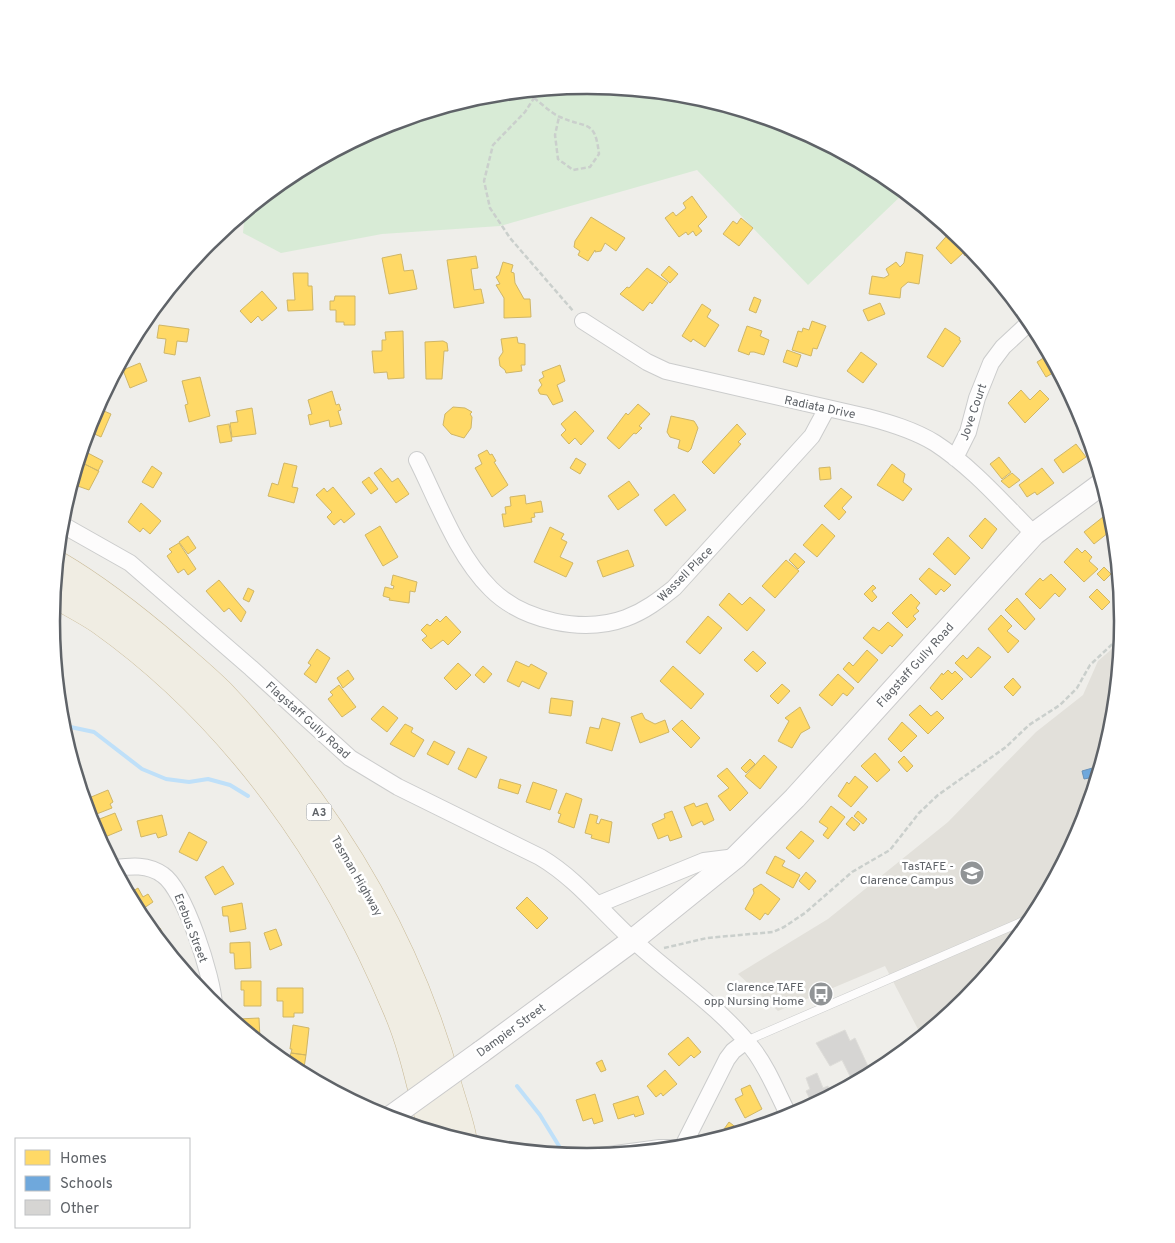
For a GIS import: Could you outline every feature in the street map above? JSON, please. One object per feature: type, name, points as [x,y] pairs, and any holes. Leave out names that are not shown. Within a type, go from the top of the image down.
[{"type":"highway","name":"Tasman Highway","points":[[63,569],[142,624],[218,691],[289,770],[326,822],[355,868],[401,954],[436,1040],[461,1133]]},
{"type":"highway","name":"Tasman Highway","points":[[61,597],[99,620],[166,674],[237,745],[288,808],[330,873],[366,939],[398,1010],[431,1125]]},
{"type":"street","name":"Radiata Drive","points":[[583,321],[646,362],[666,371],[893,424],[935,444],[955,458],[976,476],[1034,534]]},
{"type":"street","name":"Jove Court","points":[[955,458],[968,432],[976,398],[991,363],[1003,347],[1025,327]]},
{"type":"street","name":"Wassell Place","points":[[417,460],[461,547],[490,588],[522,610],[541,617],[564,623],[606,623],[637,613],[656,604],[674,588],[812,436],[827,408]]},
{"type":"street","name":"Flagstaff Gully Road","points":[[69,528],[130,563],[258,673],[350,758],[398,787],[540,857],[560,870],[599,904],[633,940],[736,856],[795,798],[1034,534],[1097,487]]},
{"type":"street","points":[[599,904],[704,862],[736,856]]},
{"type":"street","name":"Erebus Street","points":[[121,867],[135,866],[155,870],[164,875],[179,892],[212,984],[213,992]]},
{"type":"street","points":[[633,940],[722,1017],[746,1041],[760,1060],[786,1110]]},
{"type":"street","name":"Dampier Street","points":[[396,1113],[633,940]]},
{"type":"street","points":[[686,1140],[727,1059],[733,1051],[746,1041]]},
{"type":"lane","points":[[746,1041],[1021,922]]},
{"type":"path","points":[[559,117],[555,136],[558,159],[573,170],[590,166],[599,154],[597,137],[588,126],[559,117],[534,98],[526,112],[493,145],[484,181],[490,208],[510,238],[583,321]]},
{"type":"path","points":[[662,948],[707,938],[763,933],[784,927],[805,912],[852,872],[890,850],[919,813],[944,790],[1006,747],[1030,725],[1060,704],[1077,688],[1090,665],[1114,641]]},
{"type":"shaded area","name":"TasTAFE - Clarence Campus","points":[[1114,647],[1105,724],[1097,758],[1087,791],[1061,855],[1026,915],[1006,943],[984,969],[935,1018],[919,1031],[885,966],[778,1011],[738,974],[828,919],[948,822],[1036,732],[1083,695],[1098,661]]},
{"type":"green space","points":[[553,95],[622,95],[690,104],[724,112],[757,122],[821,148],[881,183],[900,197],[808,285],[697,170],[500,226],[382,234],[281,253],[243,233],[244,222],[266,203],[294,183],[354,148],[418,122],[451,112],[485,104]]},
{"type":"building: Homes","points":[[692,196],[707,217],[698,226],[702,231],[696,236],[693,231],[688,235],[686,232],[679,237],[665,218],[673,212],[676,216],[686,208],[683,203]]},
{"type":"building: Homes","points":[[591,217],[625,238],[616,251],[605,243],[601,251],[595,252],[595,250],[588,261],[578,255],[580,251],[574,247],[575,241]]},
{"type":"building: Homes","points":[[741,218],[753,228],[739,246],[723,234],[733,221],[737,224]]},
{"type":"building: Homes","points":[[947,236],[966,255],[963,253],[951,264],[936,248]]},
{"type":"building: Homes","points":[[906,252],[923,255],[919,284],[908,282],[901,288],[900,298],[869,294],[872,276],[884,278],[889,275],[886,269],[896,262],[900,267],[904,263]]},
{"type":"building: Homes","points":[[401,254],[404,271],[413,270],[417,289],[389,294],[382,258]]},
{"type":"building: Homes","points":[[476,256],[478,268],[471,269],[474,290],[481,289],[484,303],[454,308],[447,260]]},
{"type":"building: Homes","points":[[503,262],[513,265],[511,272],[514,273],[515,283],[524,299],[530,299],[531,317],[504,318],[504,298],[496,285],[500,284],[496,277],[499,275]]},
{"type":"building: Homes","points":[[669,266],[678,274],[670,283],[661,275]]},
{"type":"building: Homes","points":[[647,268],[668,283],[652,304],[650,302],[643,311],[620,294],[627,287],[629,288]]},
{"type":"building: Homes","points":[[293,273],[308,273],[308,286],[312,286],[313,310],[288,311],[287,300],[295,300]]},
{"type":"building: Homes","points":[[262,291],[277,308],[262,321],[258,316],[251,323],[240,311]]},
{"type":"building: Homes","points":[[335,296],[355,296],[355,325],[344,325],[344,322],[336,322],[336,310],[330,310],[330,301],[334,301]]},
{"type":"building: Homes","points":[[754,297],[761,300],[756,313],[749,310]]},
{"type":"building: Homes","points":[[880,303],[885,314],[868,321],[863,310]]},
{"type":"building: Homes","points":[[702,304],[711,310],[707,317],[719,325],[705,347],[693,339],[691,342],[682,336]]},
{"type":"building: Homes","points":[[812,321],[826,326],[817,349],[813,348],[811,356],[792,350],[798,331],[802,332],[803,328],[809,330]]},
{"type":"building: Homes","points":[[159,325],[189,329],[187,342],[177,341],[175,355],[164,353],[166,339],[157,338]]},
{"type":"building: Homes","points":[[747,326],[762,331],[760,336],[769,340],[764,355],[750,352],[749,355],[738,351]]},
{"type":"building: Homes","points":[[945,328],[960,338],[959,340],[961,341],[943,367],[927,357]]},
{"type":"building: Homes","points":[[403,331],[404,378],[388,379],[387,372],[374,373],[372,351],[382,351],[382,340],[386,340],[385,332]]},
{"type":"building: Homes","points":[[517,337],[518,343],[525,344],[525,365],[521,365],[522,371],[506,373],[500,366],[499,358],[503,352],[501,339]]},
{"type":"building: Homes","points":[[443,341],[447,343],[448,351],[444,351],[442,379],[426,379],[425,342]]},
{"type":"building: Homes","points":[[787,350],[801,355],[797,367],[783,362]]},
{"type":"building: Homes","points":[[861,352],[877,364],[863,383],[847,371]]},
{"type":"building: Homes","points":[[1044,358],[1053,373],[1046,377],[1037,362]]},
{"type":"building: Homes","points":[[140,363],[147,381],[130,388],[123,371]]},
{"type":"building: Homes","points":[[560,365],[565,381],[557,385],[563,401],[553,405],[547,395],[540,394],[538,390],[542,385],[539,380],[544,377],[542,372]]},
{"type":"building: Homes","points":[[200,377],[210,416],[189,422],[185,405],[188,404],[182,381]]},
{"type":"building: Homes","points":[[1021,390],[1030,400],[1040,390],[1049,399],[1025,423],[1008,403]]},
{"type":"building: Homes","points":[[332,391],[336,405],[339,404],[341,410],[338,411],[342,424],[330,427],[329,420],[310,425],[308,415],[312,414],[308,400]]},
{"type":"building: Homes","points":[[638,404],[650,414],[639,426],[642,428],[636,434],[634,433],[619,449],[607,438],[626,413],[628,415]]},
{"type":"building: Homes","points":[[453,407],[465,408],[472,412],[470,414],[472,417],[471,428],[464,438],[451,434],[443,425],[445,414]]},
{"type":"building: Homes","points":[[252,408],[256,434],[232,437],[230,423],[238,422],[236,411]]},
{"type":"building: Homes","points":[[104,411],[111,414],[101,437],[95,434]]},
{"type":"building: Homes","points":[[575,411],[594,431],[581,445],[575,438],[569,444],[561,435],[566,430],[561,424]]},
{"type":"building: Homes","points":[[671,416],[694,421],[698,428],[691,449],[688,452],[678,448],[680,440],[670,437],[667,432]]},
{"type":"building: Homes","points":[[229,424],[232,441],[220,443],[217,426]]},
{"type":"building: Homes","points":[[737,424],[746,434],[738,442],[741,444],[714,474],[702,462]]},
{"type":"building: Homes","points":[[1076,444],[1086,457],[1063,473],[1054,460]]},
{"type":"building: Homes","points":[[487,450],[490,455],[492,454],[496,461],[494,462],[508,485],[492,497],[475,468],[482,464],[478,455]]},
{"type":"building: Homes","points":[[88,453],[103,461],[98,471],[84,464]]},
{"type":"building: Homes","points":[[999,457],[1011,472],[1002,479],[990,464]]},
{"type":"building: Homes","points":[[576,458],[586,464],[580,474],[570,468]]},
{"type":"building: Homes","points":[[284,463],[297,466],[292,487],[298,488],[294,503],[268,496],[272,483],[278,485]]},
{"type":"building: Homes","points":[[84,464],[99,471],[89,490],[78,486]]},
{"type":"building: Homes","points":[[892,464],[905,474],[903,482],[912,489],[903,501],[877,485]]},
{"type":"building: Homes","points":[[152,466],[162,473],[153,488],[142,482]]},
{"type":"building: Homes","points":[[830,467],[831,479],[820,480],[819,468]]},
{"type":"building: Homes","points":[[381,468],[392,482],[398,478],[409,494],[396,503],[374,473]]},
{"type":"building: Homes","points":[[1042,468],[1054,483],[1037,495],[1035,492],[1027,497],[1019,485]]},
{"type":"building: Homes","points":[[1012,473],[1020,480],[1009,488],[1001,481]]},
{"type":"building: Homes","points":[[369,477],[378,489],[371,494],[362,482]]},
{"type":"building: Homes","points":[[629,481],[639,495],[618,510],[608,496]]},
{"type":"building: Homes","points":[[333,487],[355,514],[344,523],[341,519],[334,525],[327,517],[332,512],[316,495],[324,488],[327,492]]},
{"type":"building: Homes","points":[[841,488],[852,497],[842,508],[846,512],[839,520],[824,506]]},
{"type":"building: Homes","points":[[674,494],[686,510],[666,526],[654,510]]},
{"type":"building: Homes","points":[[525,495],[526,504],[541,501],[543,512],[534,513],[535,517],[531,518],[532,522],[504,527],[502,514],[506,514],[505,507],[511,506],[510,497]]},
{"type":"building: Homes","points":[[141,503],[161,521],[150,534],[143,528],[140,532],[128,522]]},
{"type":"building: Homes","points":[[1103,517],[1105,519],[1107,534],[1094,544],[1084,532]]},
{"type":"building: Homes","points":[[985,518],[997,529],[982,549],[969,536]]},
{"type":"building: Homes","points":[[822,524],[835,536],[817,557],[803,545]]},
{"type":"building: Homes","points":[[380,526],[398,557],[383,566],[365,535]]},
{"type":"building: Homes","points":[[550,527],[564,534],[561,539],[567,542],[560,557],[573,563],[566,577],[534,562]]},
{"type":"building: Homes","points":[[188,536],[196,548],[188,554],[179,542]]},
{"type":"building: Homes","points":[[948,537],[970,558],[955,575],[933,554]]},
{"type":"building: Homes","points":[[179,543],[196,569],[188,575],[184,569],[178,573],[167,556],[172,552],[169,549]]},
{"type":"building: Homes","points":[[1077,548],[1082,553],[1085,550],[1092,557],[1089,561],[1098,569],[1084,582],[1064,562]]},
{"type":"building: Homes","points":[[628,550],[634,566],[603,577],[597,561]]},
{"type":"building: Homes","points":[[795,553],[805,562],[798,569],[789,560]]},
{"type":"building: Homes","points":[[786,560],[799,571],[775,598],[762,586]]},
{"type":"building: Homes","points":[[1104,567],[1111,574],[1104,581],[1097,574]]},
{"type":"building: Homes","points":[[929,568],[951,585],[944,592],[941,589],[936,595],[919,579]]},
{"type":"building: Homes","points":[[1051,574],[1066,589],[1059,597],[1055,593],[1040,609],[1025,594],[1040,578],[1043,581]]},
{"type":"building: Homes","points":[[393,575],[417,582],[415,592],[410,591],[409,603],[389,600],[390,598],[383,596],[385,587],[393,589],[394,586],[391,585]]},
{"type":"building: Homes","points":[[219,580],[246,612],[241,622],[229,608],[224,612],[206,591]]},
{"type":"building: Homes","points":[[873,585],[876,588],[872,591],[877,597],[872,602],[864,594]]},
{"type":"building: Homes","points":[[248,588],[254,591],[249,602],[243,599]]},
{"type":"building: Homes","points":[[1097,589],[1110,602],[1102,610],[1089,597]]},
{"type":"building: Homes","points":[[729,593],[742,605],[750,597],[765,610],[747,631],[719,605]]},
{"type":"building: Homes","points":[[911,594],[920,603],[916,608],[919,611],[913,616],[916,619],[907,628],[892,613]]},
{"type":"building: Homes","points":[[1017,598],[1035,619],[1025,630],[1005,610]]},
{"type":"building: Homes","points":[[1001,615],[1012,626],[1007,631],[1019,641],[1008,653],[988,629]]},
{"type":"building: Homes","points":[[446,616],[461,632],[448,645],[443,640],[431,649],[422,640],[427,636],[421,630],[427,624],[430,626],[437,619],[440,622]]},
{"type":"building: Homes","points":[[708,616],[722,628],[700,654],[686,642]]},
{"type":"building: Homes","points":[[888,622],[903,635],[892,647],[890,645],[882,654],[863,638],[873,627],[879,631]]},
{"type":"building: Homes","points":[[978,647],[991,657],[971,678],[955,663],[963,655],[967,659]]},
{"type":"building: Homes","points":[[317,649],[330,658],[316,683],[304,674],[311,665],[308,663]]},
{"type":"building: Homes","points":[[867,650],[878,660],[858,683],[843,669],[849,662],[853,666]]},
{"type":"building: Homes","points":[[753,651],[766,663],[757,672],[744,660]]},
{"type":"building: Homes","points":[[516,661],[529,667],[531,664],[547,673],[539,689],[522,681],[519,687],[507,681]]},
{"type":"building: Homes","points":[[458,663],[471,675],[456,690],[444,678]]},
{"type":"building: Homes","points":[[483,666],[492,674],[484,683],[475,675]]},
{"type":"building: Homes","points":[[673,666],[704,694],[691,709],[660,681]]},
{"type":"building: Homes","points":[[348,670],[354,679],[343,688],[337,678]]},
{"type":"building: Homes","points":[[948,670],[952,674],[955,671],[963,679],[942,700],[930,688],[942,673],[943,675]]},
{"type":"building: Homes","points":[[838,674],[854,688],[847,696],[843,693],[832,706],[819,695]]},
{"type":"building: Homes","points":[[1013,678],[1021,687],[1013,696],[1004,687]]},
{"type":"building: Homes","points":[[782,684],[790,691],[778,704],[770,696]]},
{"type":"building: Homes","points":[[339,685],[356,707],[342,717],[328,699],[333,695],[330,692]]},
{"type":"building: Homes","points":[[551,698],[573,701],[571,716],[549,713]]},
{"type":"building: Homes","points":[[920,705],[931,716],[937,711],[944,718],[928,734],[909,715]]},
{"type":"building: Homes","points":[[383,706],[398,718],[387,732],[371,719]]},
{"type":"building: Homes","points":[[800,707],[810,728],[801,733],[792,748],[778,741],[789,721],[785,718]]},
{"type":"building: Homes","points":[[642,713],[645,719],[655,724],[665,720],[669,732],[640,743],[631,717]]},
{"type":"building: Homes","points":[[602,718],[620,723],[612,751],[586,743],[590,727],[599,729]]},
{"type":"building: Homes","points":[[682,720],[700,738],[691,748],[672,729]]},
{"type":"building: Homes","points":[[902,722],[917,736],[901,752],[888,739]]},
{"type":"building: Homes","points":[[405,724],[413,728],[411,732],[424,740],[414,757],[390,744]]},
{"type":"building: Homes","points":[[434,741],[455,752],[448,765],[427,754]]},
{"type":"building: Homes","points":[[468,748],[487,757],[476,778],[458,769]]},
{"type":"building: Homes","points":[[875,753],[890,770],[877,782],[861,766]]},
{"type":"building: Homes","points":[[764,755],[777,767],[760,789],[745,776]]},
{"type":"building: Homes","points":[[904,756],[913,766],[907,772],[898,762]]},
{"type":"building: Homes","points":[[750,759],[755,764],[746,773],[741,768]]},
{"type":"building: Homes","points":[[727,768],[748,793],[730,811],[718,796],[729,788],[717,776]]},
{"type":"building: Homes","points":[[855,776],[868,787],[851,807],[838,796],[847,782],[849,784]]},
{"type":"building: Homes","points":[[500,779],[521,785],[518,794],[498,788]]},
{"type":"building: Homes","points":[[533,782],[557,790],[550,810],[526,802]]},
{"type":"building: Homes","points":[[108,790],[113,802],[110,804],[112,808],[97,814],[90,797]]},
{"type":"building: Homes","points":[[566,793],[582,799],[574,828],[558,822],[561,814],[558,813]]},
{"type":"building: Homes","points":[[694,803],[696,807],[707,803],[714,820],[704,825],[702,821],[692,826],[684,807]]},
{"type":"building: Homes","points":[[831,806],[845,817],[828,839],[823,835],[828,828],[819,822]]},
{"type":"building: Homes","points":[[672,811],[682,837],[670,841],[668,835],[658,839],[652,824],[665,818],[664,814]]},
{"type":"building: Homes","points":[[858,811],[867,819],[863,824],[854,816]]},
{"type":"building: Homes","points":[[115,813],[122,830],[106,837],[99,819]]},
{"type":"building: Homes","points":[[590,814],[598,816],[596,823],[599,824],[601,819],[612,822],[609,843],[591,838],[592,835],[585,833]]},
{"type":"building: Homes","points":[[162,815],[167,835],[158,838],[156,833],[141,837],[137,821]]},
{"type":"building: Homes","points":[[852,817],[860,824],[854,831],[846,824]]},
{"type":"building: Homes","points":[[801,831],[814,841],[799,859],[786,848]]},
{"type":"building: Homes","points":[[189,832],[207,842],[197,861],[179,852]]},
{"type":"building: Homes","points":[[775,856],[785,861],[782,866],[800,875],[793,888],[766,873]]},
{"type":"building: Homes","points":[[223,866],[234,884],[215,895],[205,877]]},
{"type":"building: Homes","points":[[806,872],[816,881],[809,890],[799,881]]},
{"type":"building: Homes","points":[[761,884],[780,899],[768,915],[765,913],[760,920],[745,909],[754,893],[753,889]]},
{"type":"building: Homes","points":[[138,888],[143,897],[148,894],[153,902],[145,908],[134,890]]},
{"type":"building: Homes","points":[[527,897],[548,918],[537,929],[516,908]]},
{"type":"building: Homes","points":[[242,903],[246,929],[230,932],[228,916],[223,916],[222,907]]},
{"type":"building: Homes","points":[[276,929],[282,945],[270,950],[264,933]]},
{"type":"building: Homes","points":[[250,942],[251,968],[235,969],[234,953],[230,953],[230,943]]},
{"type":"building: Homes","points":[[241,981],[261,981],[261,1006],[244,1006],[244,990],[241,990]]},
{"type":"building: Homes","points":[[277,988],[303,988],[303,1013],[294,1013],[294,1017],[283,1017],[283,1001],[277,1001]]},
{"type":"building: Homes","points":[[259,1018],[260,1035],[241,1019]]},
{"type":"building: Homes","points":[[293,1025],[309,1028],[306,1055],[291,1053]]},
{"type":"building: Homes","points":[[688,1037],[701,1052],[694,1058],[691,1055],[679,1066],[668,1054]]},
{"type":"building: Homes","points":[[291,1053],[306,1055],[304,1066],[294,1060],[290,1057]]},
{"type":"building: Homes","points":[[602,1060],[606,1070],[601,1072],[596,1063]]},
{"type":"building: Homes","points":[[665,1070],[677,1084],[663,1096],[661,1093],[656,1097],[647,1086]]},
{"type":"building: Homes","points":[[750,1085],[762,1109],[745,1118],[735,1099],[743,1095],[741,1089]]},
{"type":"building: Homes","points":[[595,1094],[603,1121],[594,1124],[592,1118],[583,1121],[576,1100]]},
{"type":"building: Homes","points":[[638,1096],[644,1114],[635,1117],[634,1114],[618,1119],[613,1104]]},
{"type":"building: Homes","points":[[729,1122],[736,1127],[724,1131],[722,1131]]},
{"type":"building: Schools","points":[[1094,768],[1090,781],[1089,778],[1084,779],[1082,771]]},
{"type":"building: Other","points":[[845,1030],[850,1041],[855,1038],[869,1067],[851,1078],[842,1060],[830,1066],[816,1043]]},
{"type":"building: Other","points":[[817,1073],[823,1088],[828,1086],[830,1090],[810,1100],[806,1091],[810,1089],[806,1078]]},
{"type":"waterway","points":[[71,727],[94,732],[142,769],[166,779],[189,782],[208,779],[230,785],[248,796]]},
{"type":"waterway","points":[[517,1086],[540,1115],[559,1146]]},
{"type":"place","name":"TasTAFE - Clarence Campus","points":[[972,873]]},
{"type":"place","name":"Clarence TAFE opp Nursing Home","points":[[821,994]]}]
